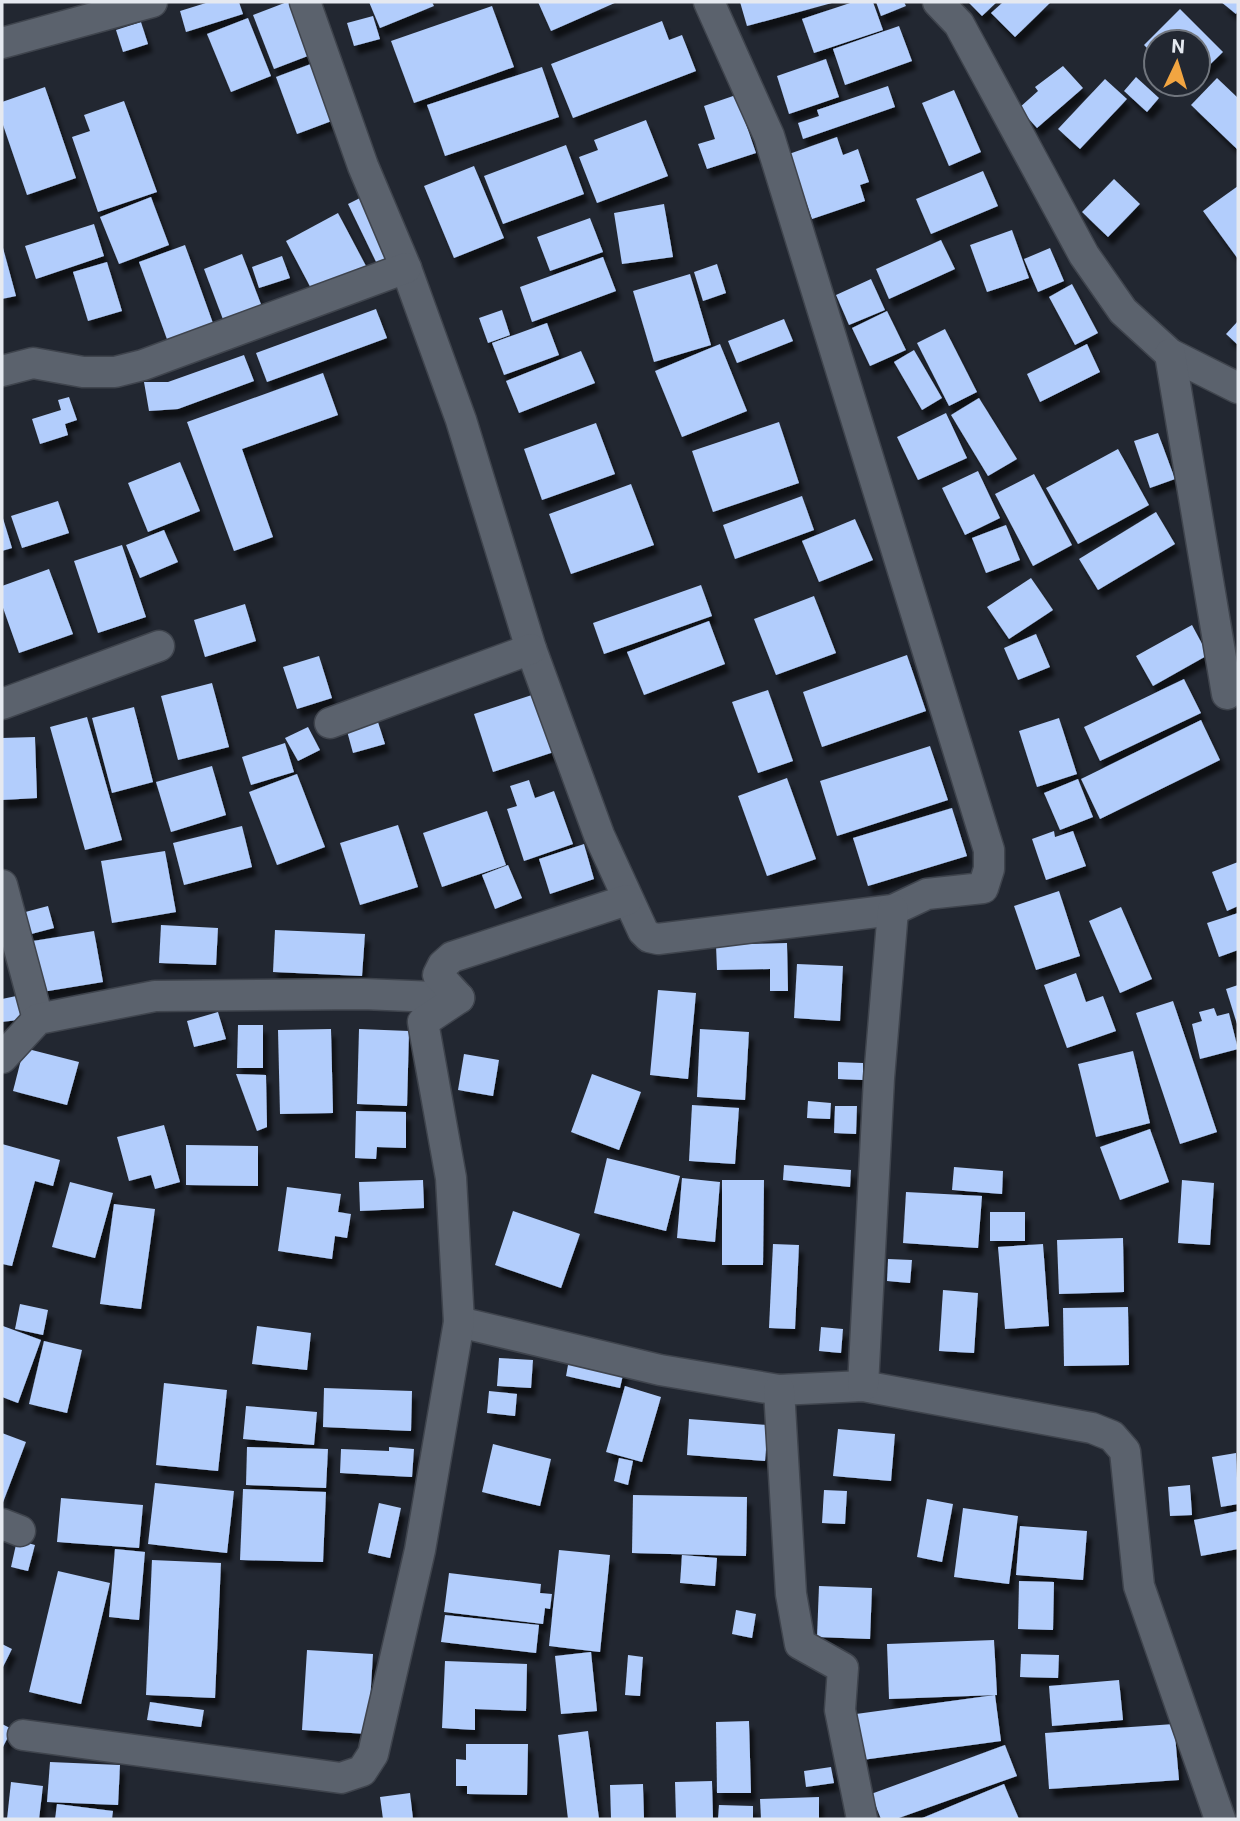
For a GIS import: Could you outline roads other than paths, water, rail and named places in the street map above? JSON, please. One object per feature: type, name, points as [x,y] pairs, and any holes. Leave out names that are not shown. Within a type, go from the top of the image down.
[{"type":"street","points":[[2,43],[152,2]]},
{"type":"street","points":[[305,2],[363,166],[406,268],[461,420],[531,649],[599,835],[643,931],[649,937],[658,939],[893,910],[927,894],[983,888],[989,869],[989,850],[769,136],[709,2]]},
{"type":"street","points":[[938,2],[960,24],[1084,255],[1123,310],[1170,354],[1238,388]]},
{"type":"street","points":[[2,371],[33,363],[83,372],[115,372],[143,365],[406,268]]},
{"type":"street","points":[[1170,354],[1227,694]]},
{"type":"street","points":[[2,704],[159,646]]},
{"type":"street","points":[[330,723],[531,649]]},
{"type":"street","points":[[2,885],[38,1019]]},
{"type":"street","points":[[459,998],[438,975],[443,965],[452,957],[627,900]]},
{"type":"street","points":[[863,1386],[879,1078],[893,910]]},
{"type":"street","points":[[2,1058],[38,1019],[155,996],[363,994],[459,998]]},
{"type":"street","points":[[23,1735],[341,1778],[362,1771],[373,1754],[420,1550],[460,1322],[451,1178],[423,1022],[459,998]]},
{"type":"street","points":[[460,1322],[660,1370],[779,1390],[863,1386],[1092,1428],[1112,1436],[1125,1451],[1139,1586],[1220,1819]]},
{"type":"street","points":[[779,1390],[791,1594],[800,1644],[844,1668],[839,1710],[862,1819]]}]
